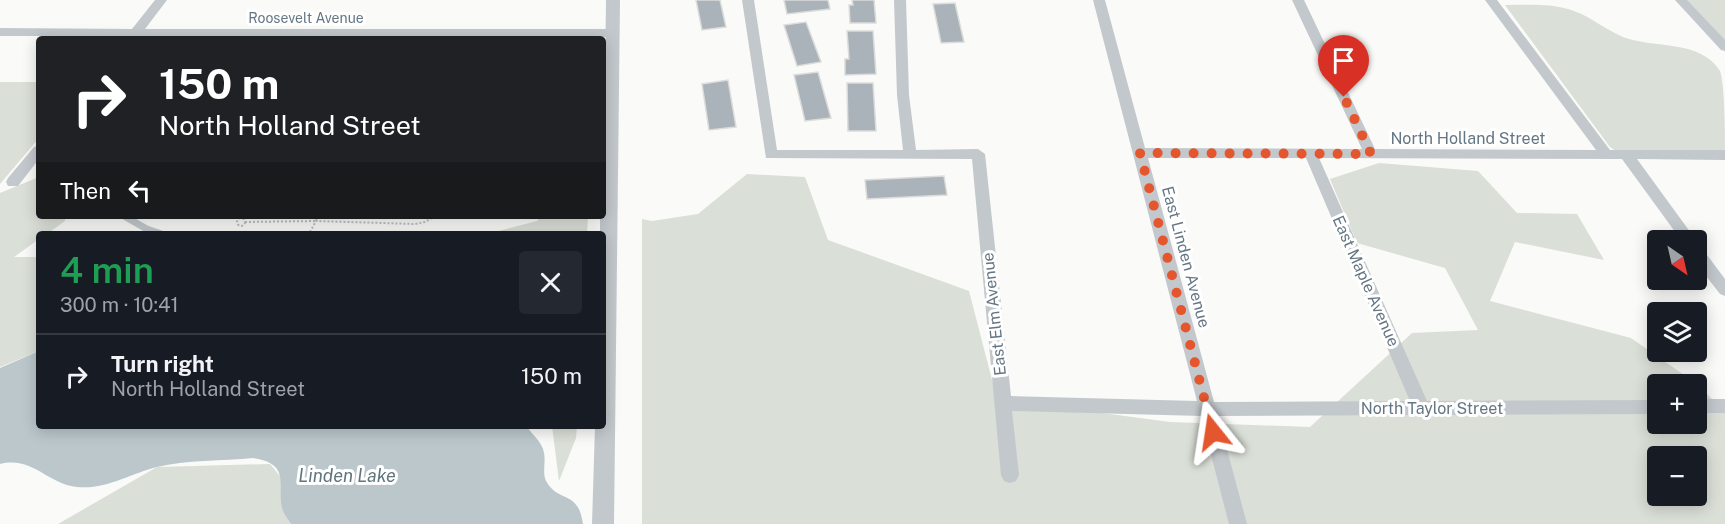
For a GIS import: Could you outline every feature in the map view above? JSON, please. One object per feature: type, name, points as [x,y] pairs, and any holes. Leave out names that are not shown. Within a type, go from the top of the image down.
[{"type":"street","points":[[133,35],[161,0]]},
{"type":"street","points":[[606,360],[613,0]]},
{"type":"street","points":[[748,0],[771,155],[910,154],[903,95],[900,0]]},
{"type":"street","name":"East Linden Avenue","points":[[1099,0],[1238,524]]},
{"type":"street","points":[[1298,0],[1371,154]]},
{"type":"street","points":[[1491,0],[1607,155]]},
{"type":"street","points":[[1681,0],[1725,47]]},
{"type":"street","name":"Roosevelt Avenue","points":[[0,32],[133,35],[612,33]]},
{"type":"street","name":"North Holland Street","points":[[1140,153],[1725,155]]},
{"type":"street","name":"East Maple Avenue","points":[[1310,153],[1422,408]]},
{"type":"street","points":[[13,182],[36,154]]},
{"type":"street","name":"East Elm Avenue","points":[[910,154],[978,154],[1010,475]]},
{"type":"street","points":[[1626,155],[1682,230]]},
{"type":"street","points":[[1707,266],[1725,290]]},
{"type":"street","name":"North Taylor Street","points":[[1003,403],[1207,409],[1647,406]]},
{"type":"street","points":[[1707,406],[1725,406]]},
{"type":"street","points":[[603,524],[605,429]]},
{"type":"lane","points":[[129,219],[150,231]]},
{"type":"path","points":[[245,222],[316,221],[419,224],[429,219]]},
{"type":"path","points":[[311,231],[316,221]]},
{"type":"shaded area","points":[[1682,0],[1725,0],[1725,45]]},
{"type":"shaded area","points":[[1505,5],[1566,8],[1623,37],[1689,49],[1701,54],[1720,71],[1722,78],[1725,153],[1617,152],[1610,147]]},
{"type":"shaded area","points":[[0,82],[36,82],[36,142],[0,184]]},
{"type":"shaded area","points":[[1379,163],[1478,171],[1517,213],[1577,214],[1604,260],[1515,242],[1490,301],[1631,338],[1647,349],[1647,362],[1665,362],[1683,374],[1647,374],[1647,434],[1707,434],[1707,394],[1725,412],[1725,524],[642,524],[642,219],[652,221],[698,214],[747,174],[805,177],[828,240],[969,291],[997,399],[1170,422],[1310,427],[1412,333],[1478,330],[1445,268],[1357,243],[1330,179]]},
{"type":"shaded area","points":[[36,178],[36,219],[65,219],[65,221],[51,231],[36,231],[36,241],[14,257],[36,257],[36,352],[0,367],[0,193]]},
{"type":"shaded area","points":[[539,219],[588,219],[587,231],[499,231]]},
{"type":"shaded area","points":[[552,429],[577,429],[576,438],[559,481]]},
{"type":"shaded area","points":[[270,464],[320,524],[58,524],[157,467]]},
{"type":"water","name":"Linden Lake","points":[[36,352],[36,429],[528,429],[543,449],[546,481],[551,488],[573,501],[581,513],[583,524],[291,524],[283,511],[278,471],[266,461],[253,458],[168,465],[98,486],[66,485],[22,464],[0,464],[0,368]]},
{"type":"building","points":[[696,0],[720,0],[726,27],[702,30]]},
{"type":"building","points":[[784,0],[828,0],[830,9],[787,14]]},
{"type":"building","points":[[852,0],[874,0],[876,23],[850,23],[849,5],[853,5]]},
{"type":"building","points":[[955,3],[964,42],[941,43],[933,4]]},
{"type":"building","points":[[806,22],[821,62],[797,66],[784,25]]},
{"type":"building","points":[[847,31],[873,31],[876,74],[845,75],[845,59],[849,59]]},
{"type":"building","points":[[818,72],[831,118],[805,121],[794,75]]},
{"type":"building","points":[[728,80],[736,127],[709,130],[702,84]]},
{"type":"building","points":[[847,83],[873,83],[876,131],[848,131]]},
{"type":"building","points":[[944,176],[947,195],[867,199],[865,180]]},
{"type":"route","points":[[1213,432],[1140,153],[1371,154],[1344,97]]}]
